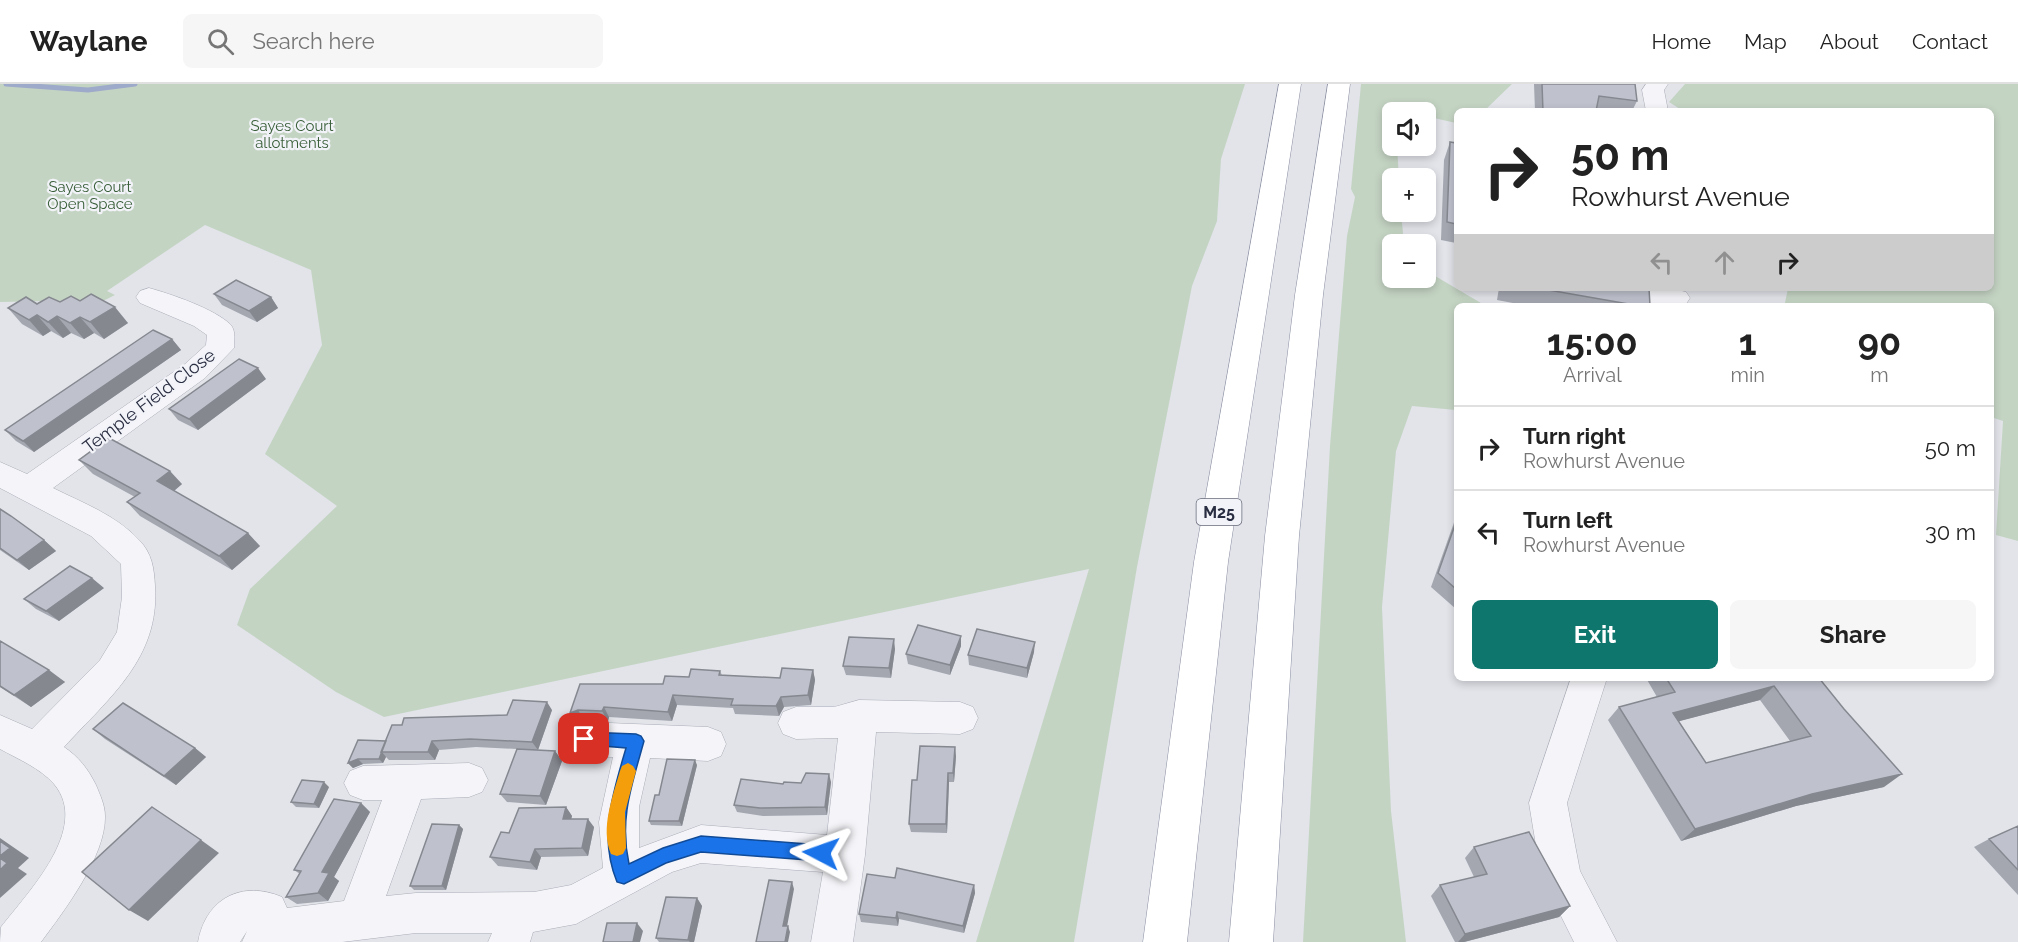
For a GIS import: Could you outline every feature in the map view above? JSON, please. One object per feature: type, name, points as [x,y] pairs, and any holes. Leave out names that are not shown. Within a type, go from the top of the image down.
[{"type":"highway","name":"M25","points":[[1165,942],[1211,562],[1290,84]]},
{"type":"highway","points":[[1251,942],[1282,536],[1309,295],[1339,84]]},
{"type":"street","points":[[1656,108],[1653,90],[1657,84]]},
{"type":"street","points":[[1638,291],[1677,297]]},
{"type":"street","name":"Temple Field Close","points":[[29,489],[195,371],[220,348],[221,332],[204,320],[149,297]]},
{"type":"street","points":[[0,474],[102,527],[128,549],[137,562],[139,597],[134,635],[112,672],[36,751]]},
{"type":"street","points":[[1588,681],[1548,803],[1561,876],[1596,942]]},
{"type":"street","points":[[796,723],[834,723],[858,716],[960,718]]},
{"type":"street","points":[[832,942],[845,855],[858,716]]},
{"type":"street","points":[[0,731],[66,770],[80,792],[86,818],[80,842],[56,886],[16,942]]},
{"type":"street","points":[[584,739],[708,744]]},
{"type":"street","points":[[624,876],[616,844],[616,812],[636,741]]},
{"type":"street","points":[[363,783],[470,780]]},
{"type":"street","points":[[357,920],[408,782]]},
{"type":"street","points":[[213,940],[232,916],[255,907],[268,911],[272,918],[267,936],[357,920],[416,913],[514,927],[576,904],[663,856],[701,844],[845,855]]},
{"type":"green space","points":[[0,84],[1245,84],[1221,159],[1217,221],[1192,286],[1137,567],[1074,942],[976,942],[1089,569],[384,717],[336,692],[237,625],[250,589],[337,506],[265,454],[322,345],[311,270],[205,225],[107,291],[115,295],[105,300],[0,302]]},
{"type":"green space","points":[[1361,84],[1512,84],[1487,108],[1454,108],[1454,123],[1436,118],[1436,102],[1382,102],[1382,156],[1398,156],[1398,168],[1382,168],[1382,222],[1402,222],[1403,234],[1382,234],[1382,288],[1436,288],[1436,276],[1454,287],[1454,291],[1461,291],[1481,303],[1454,303],[1454,410],[1412,406],[1396,451],[1382,607],[1391,811],[1406,942],[1303,942],[1330,446],[1347,236],[1355,197],[1351,189]]},
{"type":"green space","points":[[1685,84],[2018,84],[2018,541],[1996,535],[2003,421],[1994,418],[1994,303],[1785,303],[1787,291],[1994,291],[1994,108],[1678,108],[1669,102]]},
{"type":"building","points":[[1542,84],[1635,84],[1637,101],[1599,96],[1597,108],[1543,108]]},
{"type":"building","points":[[1450,142],[1454,143],[1454,224],[1447,222]]},
{"type":"building","points":[[236,280],[271,297],[249,311],[214,294]]},
{"type":"building","points":[[1554,291],[1649,291],[1650,303],[1623,303]]},
{"type":"building","points":[[91,294],[115,307],[90,322],[80,317],[70,323],[57,316],[48,322],[37,315],[29,320],[8,308],[26,297],[37,304],[49,297],[60,302],[71,296],[80,301]]},
{"type":"building","points":[[153,330],[172,339],[23,441],[5,430]]},
{"type":"building","points":[[239,359],[258,368],[189,419],[169,409]]},
{"type":"building","points":[[109,438],[170,471],[157,481],[248,533],[219,556],[127,502],[140,493],[79,460]]},
{"type":"building","points":[[0,509],[44,540],[17,560],[0,548]]},
{"type":"building","points":[[1454,528],[1454,587],[1438,573]]},
{"type":"building","points":[[70,566],[92,578],[46,611],[24,599]]},
{"type":"building","points":[[918,625],[961,636],[950,665],[906,654]]},
{"type":"building","points":[[977,629],[1035,642],[1027,668],[968,655]]},
{"type":"building","points":[[849,637],[894,639],[889,668],[843,666]]},
{"type":"building","points":[[0,641],[49,670],[14,695],[0,686]]},
{"type":"building","points":[[782,668],[813,670],[808,695],[781,697],[776,706],[731,705],[733,699],[673,695],[668,712],[604,707],[602,711],[578,710],[570,713],[580,684],[663,684],[665,676],[689,677],[691,669],[720,671],[719,675],[780,678]]},
{"type":"building","points":[[1668,681],[1821,681],[1902,774],[1812,794],[1695,829],[1619,707],[1675,692]],"holes":[[[1774,686],[1811,736],[1706,763],[1673,713]]]},
{"type":"building","points":[[513,700],[547,702],[532,742],[470,739],[432,741],[428,752],[381,752],[392,725],[402,725],[404,718],[507,715]]},
{"type":"building","points":[[123,703],[195,748],[164,776],[93,729]]},
{"type":"building","points":[[358,740],[386,741],[379,759],[358,759],[348,763]]},
{"type":"building","points":[[920,746],[955,747],[953,773],[948,773],[946,824],[909,824],[912,780],[917,780]]},
{"type":"building","points":[[517,749],[555,751],[540,796],[500,794]]},
{"type":"building","points":[[667,759],[695,760],[679,821],[649,821],[655,795],[659,795]]},
{"type":"building","points":[[806,773],[829,774],[825,807],[760,808],[734,805],[741,779],[783,784],[784,782],[801,783]]},
{"type":"building","points":[[302,780],[324,782],[314,804],[291,802]]},
{"type":"building","points":[[334,799],[361,803],[322,872],[329,873],[318,893],[286,897],[301,871],[294,870]]},
{"type":"building","points":[[152,807],[201,840],[129,910],[82,872]]},
{"type":"building","points":[[566,807],[563,819],[588,819],[582,848],[535,849],[530,862],[490,857],[501,832],[509,833],[519,808]]},
{"type":"building","points":[[432,824],[459,825],[442,886],[410,886]]},
{"type":"building","points":[[2018,826],[2018,870],[1989,839]]},
{"type":"building","points":[[1529,832],[1570,906],[1465,934],[1440,885],[1487,874],[1474,847]]},
{"type":"building","points":[[0,841],[10,848],[0,856]]},
{"type":"building","points":[[0,858],[7,863],[0,870]]},
{"type":"building","points":[[897,868],[974,885],[963,926],[897,912],[896,918],[859,914],[867,874],[895,878]]},
{"type":"building","points":[[769,880],[792,882],[783,926],[788,926],[785,942],[756,942]]},
{"type":"building","points":[[666,897],[697,898],[688,940],[656,938]]},
{"type":"building","points":[[607,923],[637,923],[633,942],[603,942]]},
{"type":"waterway","points":[[6,84],[88,90],[135,84]]},
{"type":"slow traffic","points":[[617,848],[616,812],[628,771]]},
{"type":"route","points":[[584,739],[636,741],[616,812],[616,844],[624,876],[663,856],[701,844],[821,853]]},
{"type":"park label","name":"Sayes Court allotments","points":[[292,134]]},
{"type":"park label","name":"Sayes Court Open Space","points":[[90,196]]}]
